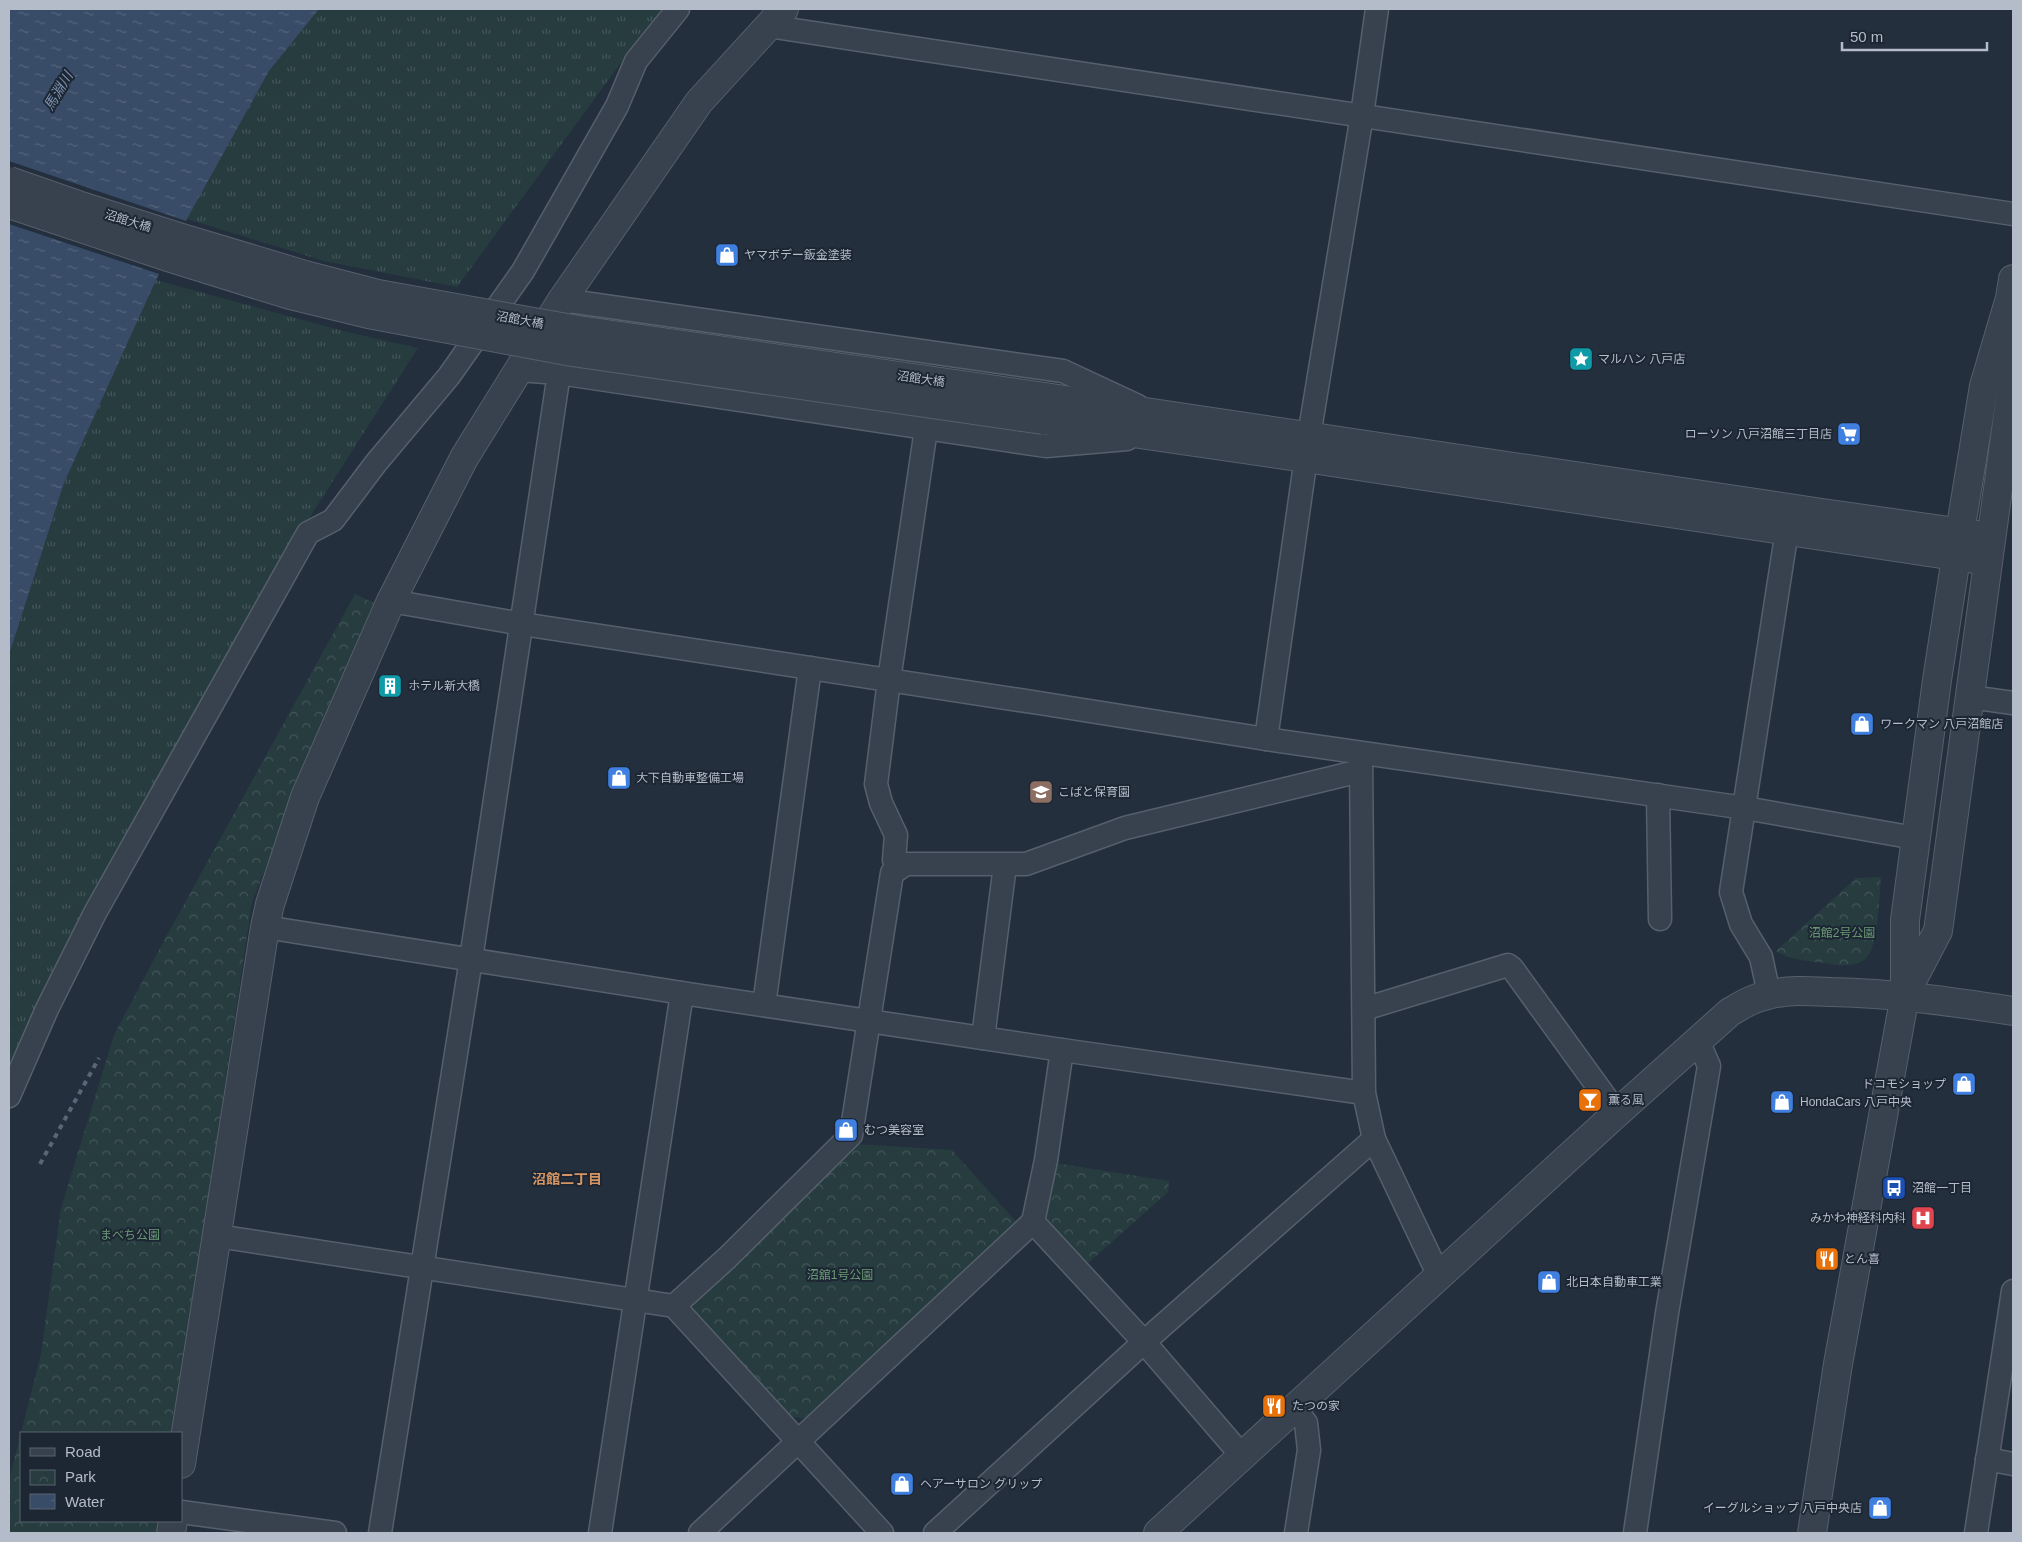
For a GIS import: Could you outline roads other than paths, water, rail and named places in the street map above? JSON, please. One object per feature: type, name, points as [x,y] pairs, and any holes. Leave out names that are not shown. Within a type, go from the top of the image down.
[{"type":"street","points":[[9,1096],[48,1009],[95,913],[308,533],[333,520],[376,463],[455,368],[523,271],[617,106],[636,61],[678,9]]},
{"type":"street","points":[[1266,740],[1307,447],[1362,115],[1377,9]]},
{"type":"street","points":[[182,1458],[265,927],[270,904],[305,797],[391,602],[464,458],[562,300],[699,102],[776,17],[1073,73],[1733,170],[2013,214]]},
{"type":"street","name":"沼館大橋","points":[[9,181],[78,205],[305,275],[378,294],[578,330],[1044,408]]},
{"type":"street","name":"沼館大橋","points":[[9,204],[171,258],[281,292],[368,314],[572,352],[1044,408]]},
{"type":"street","points":[[1812,1533],[1838,1364],[1904,995],[1904,930],[1915,838],[1958,544],[1984,386],[2012,288]]},
{"type":"street","points":[[1904,995],[1938,931],[2010,393],[2012,288]]},
{"type":"street","points":[[562,300],[1063,371],[1155,425]]},
{"type":"street","points":[[518,370],[559,373],[1046,446],[1155,425]]},
{"type":"street","points":[[380,1533],[471,959],[559,373]]},
{"type":"street","points":[[1044,408],[1307,447],[1822,513],[1958,544],[1989,549]]},
{"type":"street","points":[[898,869],[894,860],[896,835],[881,803],[876,784],[889,680],[926,429]]},
{"type":"street","points":[[1307,447],[1787,530],[1958,544]]},
{"type":"street","points":[[1769,994],[1760,957],[1740,924],[1731,892],[1787,530]]},
{"type":"street","points":[[391,602],[1266,740],[1361,762],[1658,795],[1745,808],[1915,838]]},
{"type":"street","points":[[764,1005],[810,668]]},
{"type":"street","points":[[1970,697],[2013,703]]},
{"type":"street","points":[[674,1306],[727,1258],[851,1135],[892,873],[906,864],[1026,864],[1125,828],[1361,762]]},
{"type":"street","points":[[1361,762],[1364,1093],[1374,1138],[1440,1276]]},
{"type":"street","points":[[1658,795],[1660,919]]},
{"type":"street","points":[[982,1038],[1005,864]]},
{"type":"street","points":[[265,927],[682,993],[1364,1093]]},
{"type":"street","points":[[1364,1009],[1508,965],[1617,1113]]},
{"type":"street","points":[[1158,1533],[1617,1113],[1730,1012],[1749,1000],[1769,994],[1803,991],[1904,995],[2013,1011]]},
{"type":"street","points":[[600,1533],[682,993]]},
{"type":"street","points":[[1635,1533],[1667,1313],[1709,1066],[1698,1041]]},
{"type":"street","points":[[700,1533],[1033,1222],[1046,1160],[1062,1050]]},
{"type":"street","points":[[935,1533],[1144,1342],[1374,1138]]},
{"type":"street","points":[[1033,1222],[1144,1342],[1243,1457]]},
{"type":"street","points":[[217,1236],[674,1306],[882,1533]]},
{"type":"street","points":[[1976,1533],[2013,1291]]},
{"type":"street","points":[[1295,1409],[1306,1423],[1309,1450],[1296,1533]]},
{"type":"street","points":[[1987,1460],[2013,1464]]},
{"type":"street","points":[[182,1512],[335,1533]]},
{"type":"water","name":"馬淵川","points":[[9,9],[319,9],[269,71],[187,219],[156,280],[64,483],[9,655]]},
{"type":"railway","points":[[40,1164],[99,1058]]},
{"type":"place","name":"ヤマボデー鈑金塗装","points":[[727,255]]},
{"type":"place","name":"マルハン 八戸店","points":[[1581,359]]},
{"type":"place","name":"ローソン 八戸沼館三丁目店","points":[[1849,434]]},
{"type":"place","name":"ホテル新大橋","points":[[390,686]]},
{"type":"place","name":"ワークマン 八戸沼館店","points":[[1862,724]]},
{"type":"place","name":"大下自動車整備工場","points":[[619,778]]},
{"type":"place","name":"こばと保育園","points":[[1041,792]]},
{"type":"place","name":"ドコモショップ","points":[[1964,1084]]},
{"type":"place","name":"薫る風","points":[[1590,1100]]},
{"type":"place","name":"HondaCars 八戸中央","points":[[1782,1102]]},
{"type":"place","name":"むつ美容室","points":[[846,1130]]},
{"type":"place","name":"沼館一丁目","points":[[1894,1188]]},
{"type":"place","name":"みかわ神経科内科","points":[[1923,1218]]},
{"type":"place","name":"とん喜","points":[[1827,1259]]},
{"type":"place","name":"北日本自動車工業","points":[[1549,1282]]},
{"type":"place","name":"たつの家","points":[[1274,1406]]},
{"type":"place","name":"ヘアーサロン グリップ","points":[[902,1484]]},
{"type":"place","name":"イーグルショップ 八戸中央店","points":[[1880,1508]]},
{"type":"district","name":"沼館二丁目","points":[[567,1179]]},
{"type":"park label","name":"沼館2号公園","points":[[1842,933]]},
{"type":"park label","name":"まべち公園","points":[[130,1235]]},
{"type":"park label","name":"沼舘1号公園","points":[[840,1275]]}]
